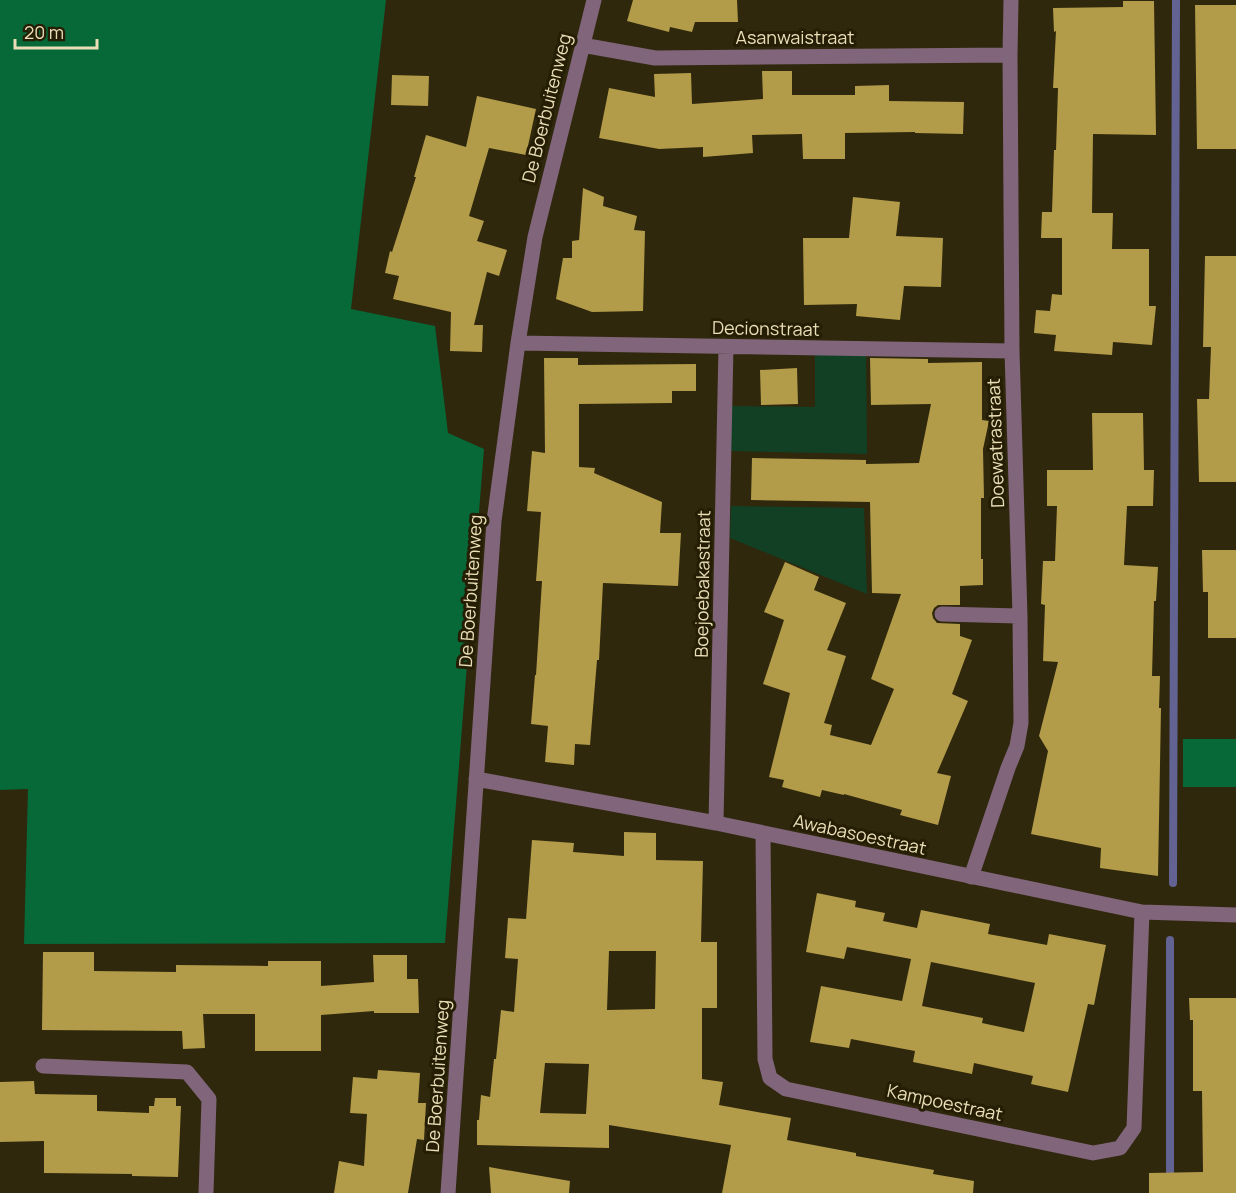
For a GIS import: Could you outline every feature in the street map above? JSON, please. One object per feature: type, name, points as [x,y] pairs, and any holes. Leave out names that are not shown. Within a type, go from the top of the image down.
[{"type":"street","name":"De Boerbuitenweg","points":[[448,1193],[494,521],[535,237],[594,0]]},
{"type":"street","name":"Doewatrastraat","points":[[971,877],[1017,746],[1021,723],[1012,351],[1011,0]]},
{"type":"street","name":"Asanwaistraat","points":[[582,45],[656,58],[1010,56]]},
{"type":"street","name":"Decionstraat","points":[[518,343],[1012,351]]},
{"type":"street","name":"Boejoebakastraat","points":[[716,823],[726,346]]},
{"type":"street","points":[[942,614],[1020,616]]},
{"type":"street","name":"Awabasoestraat","points":[[476,779],[716,823],[1142,912],[1236,915]]},
{"type":"street","name":"Kampoestraat","points":[[763,833],[765,1059],[770,1078],[786,1089],[1093,1153],[1120,1148],[1134,1128],[1142,912]]},
{"type":"street","points":[[43,1066],[187,1072],[209,1099],[206,1193]]},
{"type":"green space","points":[[0,0],[386,0],[351,309],[435,326],[448,433],[484,449],[445,943],[24,944],[28,789],[0,790]]},
{"type":"green space","points":[[815,349],[866,349],[867,454],[730,451],[731,406],[815,407]]},
{"type":"green space","points":[[731,506],[864,508],[867,594],[730,538]]},
{"type":"green space","points":[[1183,739],[1236,739],[1236,787],[1183,787]]},
{"type":"building","points":[[633,0],[737,0],[738,22],[695,22],[692,32],[670,27],[669,32],[627,21]]},
{"type":"building","points":[[1123,1],[1154,1],[1156,135],[1093,134],[1092,213],[1113,213],[1112,249],[1149,249],[1149,306],[1156,306],[1152,345],[1113,342],[1112,355],[1054,351],[1056,335],[1034,333],[1036,310],[1050,311],[1052,294],[1062,295],[1062,238],[1041,238],[1042,212],[1052,212],[1054,150],[1056,150],[1058,88],[1053,88],[1056,31],[1054,32],[1053,8],[1123,7]]},
{"type":"building","points":[[1195,5],[1236,5],[1236,149],[1197,149]]},
{"type":"building","points":[[762,71],[792,71],[792,95],[855,95],[855,86],[889,85],[889,101],[964,102],[963,134],[845,133],[845,159],[803,159],[802,134],[752,135],[753,153],[703,157],[703,147],[659,149],[599,138],[609,88],[655,97],[654,74],[691,73],[692,104],[763,99]]},
{"type":"building","points":[[392,75],[429,76],[428,106],[391,105]]},
{"type":"building","points":[[477,96],[536,109],[526,155],[489,148],[469,216],[484,221],[477,241],[507,250],[499,276],[487,272],[474,325],[483,325],[482,352],[450,351],[451,312],[393,299],[399,276],[385,273],[390,251],[392,252],[416,177],[414,177],[426,135],[466,147]]},
{"type":"building","points":[[583,188],[604,197],[603,206],[637,216],[634,230],[645,231],[643,311],[592,312],[556,299],[563,258],[572,258],[572,241],[579,240]]},
{"type":"building","points":[[853,197],[900,202],[896,236],[943,238],[941,287],[904,286],[900,320],[856,316],[857,304],[804,305],[803,238],[849,238]]},
{"type":"building","points":[[1205,256],[1236,256],[1236,482],[1199,482],[1197,399],[1209,399],[1211,347],[1203,347]]},
{"type":"building","points":[[544,358],[578,358],[578,365],[696,364],[696,391],[672,391],[672,403],[579,404],[579,467],[595,468],[594,473],[662,502],[660,533],[681,533],[678,586],[603,583],[599,660],[597,660],[590,745],[575,744],[574,765],[545,762],[548,726],[531,724],[542,581],[536,581],[541,512],[527,511],[532,451],[545,453]]},
{"type":"building","points":[[870,358],[928,359],[928,363],[982,362],[982,420],[989,421],[983,449],[984,498],[981,498],[983,585],[960,586],[960,605],[938,605],[932,613],[937,623],[960,624],[960,636],[972,640],[952,694],[968,701],[937,773],[951,776],[938,825],[900,815],[902,810],[844,794],[822,790],[820,797],[782,787],[784,780],[769,777],[790,693],[763,684],[784,620],[764,612],[785,562],[819,577],[814,590],[846,603],[827,650],[846,656],[824,723],[832,725],[830,735],[871,745],[894,689],[871,679],[901,594],[872,593],[870,502],[751,500],[752,458],[866,460],[866,464],[919,463],[931,404],[871,405]]},
{"type":"building","points":[[797,368],[798,404],[761,405],[760,370]]},
{"type":"building","points":[[1092,413],[1143,413],[1144,470],[1154,470],[1153,506],[1127,506],[1124,565],[1158,567],[1156,601],[1154,601],[1152,676],[1160,676],[1159,708],[1161,708],[1158,876],[1100,868],[1101,848],[1031,834],[1048,751],[1039,736],[1058,662],[1043,661],[1045,605],[1041,604],[1043,561],[1055,561],[1057,506],[1047,506],[1047,470],[1093,470]]},
{"type":"building","points":[[1202,550],[1236,550],[1236,638],[1208,638],[1208,592],[1203,592]]},
{"type":"building","points":[[624,832],[656,833],[656,860],[703,861],[701,942],[717,942],[717,1008],[702,1008],[702,1079],[723,1082],[719,1105],[791,1118],[787,1140],[856,1153],[856,1156],[934,1170],[933,1174],[974,1181],[973,1193],[722,1193],[731,1145],[609,1125],[609,1148],[477,1145],[477,1120],[479,1120],[481,1095],[490,1097],[501,1010],[514,1012],[518,959],[505,958],[508,918],[526,919],[532,840],[574,843],[573,852],[624,856]],"holes":[[[609,951],[656,951],[655,1009],[607,1010]],[[545,1063],[589,1064],[586,1114],[540,1113]]]},
{"type":"building","points":[[817,893],[856,901],[855,907],[885,913],[883,921],[917,928],[921,910],[990,924],[988,934],[1047,945],[1049,934],[1106,945],[1094,1005],[1088,1004],[1068,1092],[1031,1084],[1033,1076],[974,1063],[972,1074],[913,1062],[915,1051],[851,1039],[849,1048],[810,1042],[821,986],[902,1001],[911,959],[847,947],[844,959],[806,952]],"holes":[[[931,962],[1035,983],[1024,1032],[982,1023],[983,1018],[922,1006]]]},
{"type":"building","points":[[43,952],[94,952],[94,971],[176,972],[176,965],[268,966],[268,961],[321,961],[321,986],[374,982],[373,955],[407,955],[407,979],[418,979],[419,1013],[374,1013],[374,1011],[321,1015],[321,1051],[255,1051],[255,1014],[203,1014],[205,1048],[183,1049],[182,1031],[42,1030]]},
{"type":"building","points":[[1189,998],[1236,998],[1236,1193],[1149,1193],[1149,1173],[1203,1172],[1202,1091],[1193,1091],[1193,1020],[1190,1020]]},
{"type":"building","points":[[378,1070],[420,1073],[418,1103],[426,1103],[424,1140],[417,1139],[408,1193],[334,1193],[339,1161],[364,1166],[367,1114],[350,1113],[353,1077],[377,1079]]},
{"type":"building","points":[[34,1081],[35,1094],[97,1095],[97,1111],[149,1113],[149,1106],[154,1106],[155,1098],[176,1098],[176,1106],[181,1106],[178,1177],[44,1173],[44,1141],[0,1142],[0,1082]]},
{"type":"building","points":[[489,1167],[570,1181],[569,1193],[491,1193]]},
{"type":"waterway","points":[[1173,883],[1176,0]]},
{"type":"waterway","points":[[1170,940],[1170,1193]]}]
